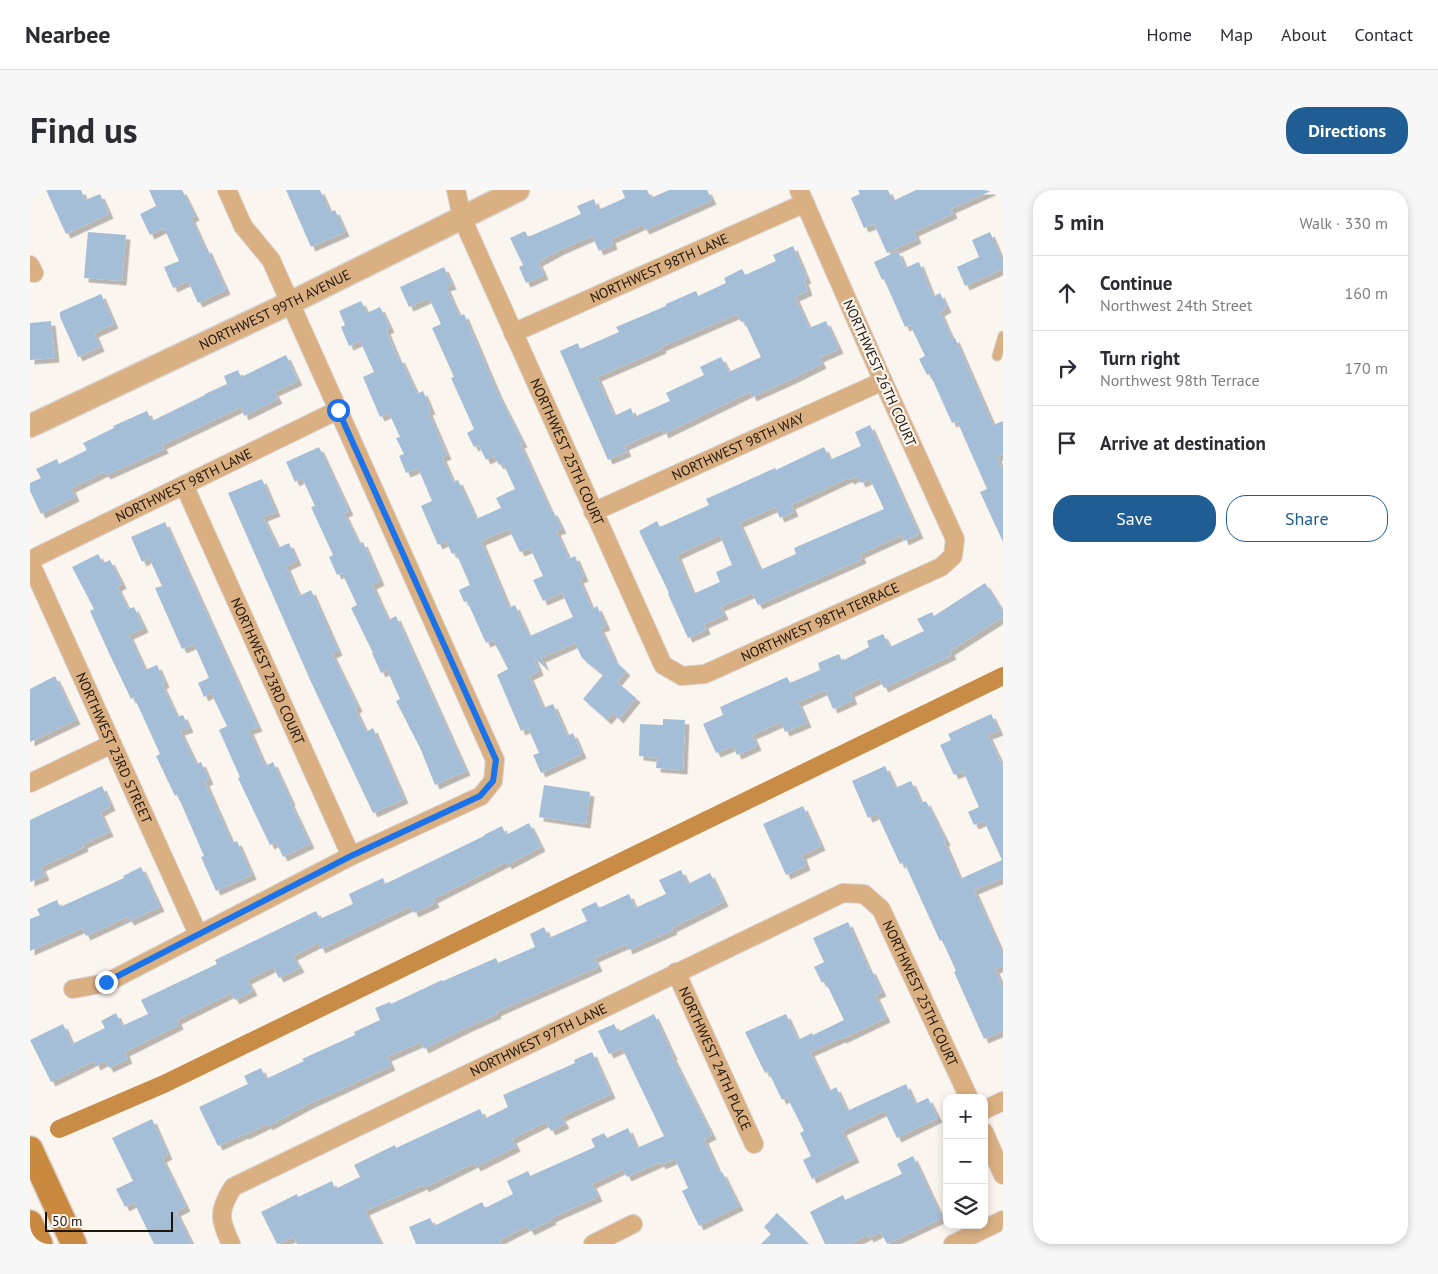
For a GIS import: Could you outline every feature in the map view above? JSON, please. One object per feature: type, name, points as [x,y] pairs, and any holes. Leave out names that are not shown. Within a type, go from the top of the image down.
[{"type":"main road","points":[[30,1149],[74,1244]]},
{"type":"main road","points":[[30,1223],[40,1244]]},
{"type":"street","points":[[73,989],[106,982],[351,856],[480,796],[493,781],[496,760],[290,302],[271,260],[243,226],[227,190]]},
{"type":"street","name":"NORTHWEST 25TH COURT","points":[[456,190],[462,218],[663,665],[682,676]]},
{"type":"street","name":"NORTHWEST 99TH AVENUE","points":[[30,426],[290,302],[518,190]]},
{"type":"street","name":"NORTHWEST 98TH LANE","points":[[513,333],[802,197]]},
{"type":"street","name":"NORTHWEST 26TH COURT","points":[[802,197],[955,538],[952,556]]},
{"type":"street","name":"NORTHWEST 98TH WAY","points":[[593,512],[883,381]]},
{"type":"street","name":"NORTHWEST 98TH LANE","points":[[30,561],[338,410]]},
{"type":"street","name":"NORTHWEST 23RD COURT","points":[[184,485],[351,856]]},
{"type":"street","name":"NORTHWEST 98TH TERRACE","points":[[682,676],[705,674],[941,567],[952,556]]},
{"type":"street","name":"NORTHWEST 23RD STREET","points":[[30,561],[198,934]]},
{"type":"street","points":[[30,783],[112,744]]},
{"type":"street","name":"NORTHWEST 97TH LANE","points":[[232,1244],[222,1225],[222,1204],[233,1187],[843,893],[864,894]]},
{"type":"street","name":"NORTHWEST 25TH COURT","points":[[864,894],[881,909],[967,1094]]},
{"type":"street","name":"NORTHWEST 24TH PLACE","points":[[676,972],[754,1144]]},
{"type":"street","points":[[988,1108],[1003,1101]]},
{"type":"street","points":[[987,1139],[1003,1175]]},
{"type":"street","points":[[952,1244],[1003,1220]]},
{"type":"street","points":[[593,1244],[634,1224]]},
{"type":"lane","points":[[997,356],[1003,336]]},
{"type":"building","points":[[46,190],[81,190],[85,200],[100,194],[109,214],[66,234]]},
{"type":"building","points":[[149,190],[182,190],[195,216],[191,218],[226,290],[198,303],[188,281],[173,288],[164,267],[179,261],[164,228],[150,235],[140,214],[156,206]]},
{"type":"building","points":[[286,190],[320,190],[330,212],[335,210],[345,232],[311,247]]},
{"type":"building","points":[[622,190],[647,190],[651,198],[669,190],[707,190],[712,200],[645,230],[642,225],[611,239],[613,245],[599,251],[592,236],[560,250],[538,262],[544,275],[526,283],[519,267],[523,265],[510,238],[525,231],[528,237],[581,214],[577,206],[594,199],[598,210],[625,198]]},
{"type":"building","points":[[858,190],[888,190],[893,201],[916,190],[993,190],[951,209],[953,214],[914,232],[917,239],[887,253],[874,224],[864,228],[851,198],[860,194]]},
{"type":"building","points":[[88,232],[126,235],[122,281],[84,278]]},
{"type":"building","points":[[990,232],[1003,262],[1003,269],[965,286],[957,267],[979,257],[972,240]]},
{"type":"building","points":[[793,246],[807,279],[804,280],[808,291],[795,297],[809,328],[826,321],[839,349],[819,358],[822,364],[794,378],[752,397],[750,392],[664,434],[662,429],[624,446],[627,452],[608,460],[560,351],[578,343],[580,349],[619,332],[616,327],[696,291],[698,296],[726,283],[724,278],[742,269],[745,275],[776,261],[773,255]],"holes":[[[737,314],[741,322],[744,321],[761,357],[729,372],[721,357],[700,367],[704,375],[666,393],[670,401],[634,417],[631,408],[614,416],[597,377]]]},
{"type":"building","points":[[898,251],[905,268],[919,262],[933,297],[940,293],[947,308],[940,312],[952,339],[955,338],[993,425],[1003,421],[1003,455],[997,457],[1003,471],[1003,542],[980,492],[987,489],[957,421],[952,423],[930,374],[927,375],[919,359],[925,356],[910,325],[905,327],[884,279],[882,280],[874,262]]},
{"type":"building","points":[[444,267],[452,285],[446,287],[459,316],[464,314],[498,394],[523,443],[520,444],[551,512],[553,511],[562,529],[556,531],[569,559],[575,556],[584,577],[579,579],[592,609],[597,606],[606,626],[600,628],[615,661],[626,671],[617,682],[636,698],[619,719],[613,713],[607,720],[583,699],[603,675],[582,658],[575,643],[541,658],[545,667],[533,656],[539,671],[529,676],[543,708],[553,704],[567,736],[573,733],[582,754],[541,773],[533,755],[539,753],[528,728],[521,731],[497,675],[508,669],[493,640],[486,643],[467,601],[464,602],[459,590],[470,585],[456,553],[452,554],[446,541],[438,545],[421,506],[432,501],[418,468],[406,473],[399,456],[404,454],[396,438],[400,437],[389,413],[380,417],[363,377],[374,372],[360,341],[349,346],[341,327],[345,325],[339,311],[361,301],[367,313],[380,307],[390,328],[386,330],[398,359],[400,358],[417,394],[423,391],[431,410],[428,411],[447,455],[442,457],[453,482],[458,480],[476,519],[501,508],[496,498],[515,489],[503,463],[499,465],[494,456],[486,460],[479,445],[474,447],[467,433],[474,429],[451,378],[454,377],[432,328],[441,324],[429,298],[409,307],[400,287]],"holes":[[[509,529],[520,552],[530,548],[543,576],[533,580],[543,601],[562,593],[573,617],[530,636],[515,605],[509,608],[481,541]]]},
{"type":"building","points":[[101,294],[114,324],[94,333],[100,347],[78,357],[60,317],[60,312]]},
{"type":"building","points":[[51,321],[55,358],[30,360],[30,323]]},
{"type":"building","points":[[286,355],[298,381],[274,392],[278,399],[244,416],[241,407],[162,445],[164,449],[106,475],[104,472],[71,488],[75,497],[41,514],[30,491],[30,483],[41,478],[36,469],[57,459],[59,464],[87,450],[83,443],[114,428],[113,426],[147,411],[152,421],[227,384],[224,376],[238,370],[241,377]]},
{"type":"building","points":[[870,425],[919,534],[904,541],[902,535],[860,554],[862,559],[758,605],[752,593],[720,607],[724,615],[704,624],[706,630],[688,638],[639,531],[657,521],[660,527],[709,505],[706,499],[775,468],[776,470],[824,447],[830,460],[861,446],[855,432]],"holes":[[[858,476],[861,483],[870,479],[884,509],[794,548],[796,554],[760,570],[739,523],[775,507],[780,518],[794,512],[791,505],[848,478],[850,480]],[[720,535],[732,565],[716,572],[720,582],[693,594],[677,555]]]},
{"type":"building","points":[[319,447],[349,511],[344,513],[359,544],[363,542],[380,581],[372,585],[388,620],[396,616],[466,771],[435,785],[421,750],[396,701],[400,699],[387,670],[381,673],[351,608],[357,605],[342,573],[337,575],[329,557],[333,555],[311,507],[315,506],[302,478],[295,482],[286,462]]},
{"type":"building","points":[[262,479],[276,512],[263,517],[278,548],[289,543],[297,561],[286,566],[299,596],[311,590],[338,651],[332,654],[358,707],[355,709],[366,732],[373,728],[404,799],[373,813],[311,682],[228,493]]},
{"type":"building","points":[[165,522],[258,727],[249,730],[265,766],[273,762],[310,844],[283,857],[276,842],[270,845],[238,778],[240,777],[219,730],[227,726],[211,693],[204,697],[198,683],[209,678],[194,644],[182,649],[155,588],[162,586],[149,558],[142,562],[131,537]]},
{"type":"building","points":[[98,554],[103,563],[110,560],[122,584],[117,587],[128,609],[134,607],[144,628],[129,635],[145,670],[157,665],[165,683],[162,685],[177,717],[183,715],[189,728],[180,731],[196,764],[201,762],[209,780],[205,782],[232,843],[237,841],[252,875],[216,891],[201,857],[204,856],[177,794],[175,796],[156,756],[160,754],[134,697],[131,699],[108,651],[90,611],[94,609],[72,567]]},
{"type":"building","points":[[985,583],[1003,611],[1003,617],[950,651],[952,655],[884,688],[879,679],[850,693],[853,700],[833,709],[825,690],[798,702],[807,723],[785,732],[781,722],[752,735],[757,746],[737,755],[733,746],[716,753],[703,724],[723,715],[720,707],[787,677],[790,683],[820,670],[818,663],[839,654],[842,661],[869,647],[867,641],[883,634],[890,647],[924,631],[917,619],[932,612],[934,616]]},
{"type":"building","points":[[55,676],[76,720],[30,742],[30,689]]},
{"type":"building","points":[[991,714],[999,731],[988,735],[1003,767],[1003,878],[974,890],[1003,955],[1003,966],[995,969],[1003,988],[1003,1031],[984,1039],[942,940],[940,941],[904,862],[900,864],[877,814],[868,818],[852,781],[885,766],[895,788],[911,781],[921,803],[926,801],[946,841],[944,842],[960,879],[1002,860],[984,821],[974,825],[968,812],[979,807],[963,771],[954,775],[940,745],[951,740],[948,734]]},
{"type":"building","points":[[663,719],[685,720],[683,770],[656,768],[657,758],[639,756],[640,724],[663,725]]},
{"type":"building","points":[[544,785],[590,792],[586,824],[539,817]]},
{"type":"building","points":[[102,786],[111,806],[100,812],[109,832],[83,844],[84,847],[41,867],[45,876],[30,882],[30,820]]},
{"type":"building","points":[[803,806],[821,846],[802,855],[806,866],[786,875],[763,824]]},
{"type":"building","points":[[529,823],[541,847],[507,865],[506,862],[433,899],[435,903],[414,913],[411,906],[321,949],[318,943],[293,956],[300,968],[279,978],[273,967],[247,980],[253,991],[235,1000],[231,993],[177,1020],[179,1025],[125,1052],[128,1059],[109,1068],[105,1061],[96,1066],[94,1061],[51,1082],[30,1040],[63,1024],[72,1044],[105,1028],[101,1021],[116,1013],[122,1026],[148,1014],[141,1000],[217,964],[215,960],[316,911],[320,919],[353,904],[349,894],[383,878],[385,884],[502,826],[506,835]]},
{"type":"building","points":[[141,867],[160,907],[130,921],[127,917],[86,936],[82,928],[30,951],[30,919],[40,915],[37,909],[57,900],[60,907],[124,878],[123,876]]},
{"type":"building","points":[[681,870],[688,884],[710,873],[724,902],[672,928],[673,930],[628,950],[626,944],[594,958],[598,967],[496,1012],[497,1014],[424,1049],[421,1042],[387,1057],[391,1066],[307,1105],[268,1126],[267,1124],[218,1146],[199,1107],[248,1084],[244,1076],[261,1068],[266,1079],[304,1061],[302,1059],[355,1035],[354,1032],[380,1020],[375,1008],[390,1002],[391,1004],[442,980],[496,958],[498,963],[535,947],[530,934],[544,927],[549,938],[587,921],[581,909],[596,902],[599,908],[629,894],[635,908],[666,894],[659,880]]},
{"type":"building","points":[[848,922],[869,970],[871,969],[882,992],[875,995],[886,1018],[810,1052],[829,1091],[836,1087],[847,1111],[906,1084],[915,1104],[928,1098],[938,1118],[897,1138],[884,1111],[852,1126],[842,1131],[855,1158],[812,1179],[803,1160],[811,1156],[800,1133],[804,1131],[787,1097],[782,1100],[768,1071],[765,1073],[745,1032],[786,1014],[798,1040],[844,1020],[825,981],[822,983],[814,967],[824,962],[813,938]]},
{"type":"building","points":[[654,1014],[672,1056],[712,1135],[704,1139],[719,1173],[722,1172],[739,1206],[699,1226],[682,1191],[688,1188],[675,1159],[661,1165],[660,1162],[627,1177],[623,1169],[592,1184],[598,1197],[551,1218],[552,1220],[530,1231],[527,1226],[500,1240],[502,1244],[416,1244],[409,1227],[430,1218],[434,1226],[482,1202],[485,1208],[513,1194],[507,1181],[528,1171],[530,1176],[595,1147],[591,1139],[604,1133],[607,1138],[628,1128],[637,1148],[664,1136],[622,1048],[609,1054],[598,1031],[614,1024],[618,1032]]},
{"type":"building","points":[[592,1052],[611,1094],[561,1117],[565,1124],[551,1131],[546,1122],[512,1139],[516,1147],[476,1167],[474,1163],[424,1188],[423,1185],[365,1211],[381,1244],[297,1244],[294,1237],[277,1244],[261,1212],[297,1194],[298,1197],[332,1181],[335,1189],[360,1177],[354,1165],[395,1145],[396,1148],[480,1109],[484,1119],[508,1107],[503,1095],[575,1063],[574,1060]]},
{"type":"building","points":[[152,1119],[168,1155],[162,1158],[186,1207],[176,1212],[192,1244],[154,1244],[134,1202],[125,1207],[116,1189],[133,1181],[112,1138]]},
{"type":"building","points":[[913,1156],[942,1218],[887,1244],[881,1232],[869,1238],[868,1235],[850,1244],[825,1244],[810,1212],[843,1195],[845,1200],[902,1174],[897,1164]]},
{"type":"building","points":[[777,1213],[809,1244],[761,1244],[771,1234],[764,1227]]},
{"type":"waterway","points":[[59,1129],[164,1084],[1003,676]]},
{"type":"route","points":[[106,982],[351,856],[480,796],[493,781],[496,760],[338,410]]}]
